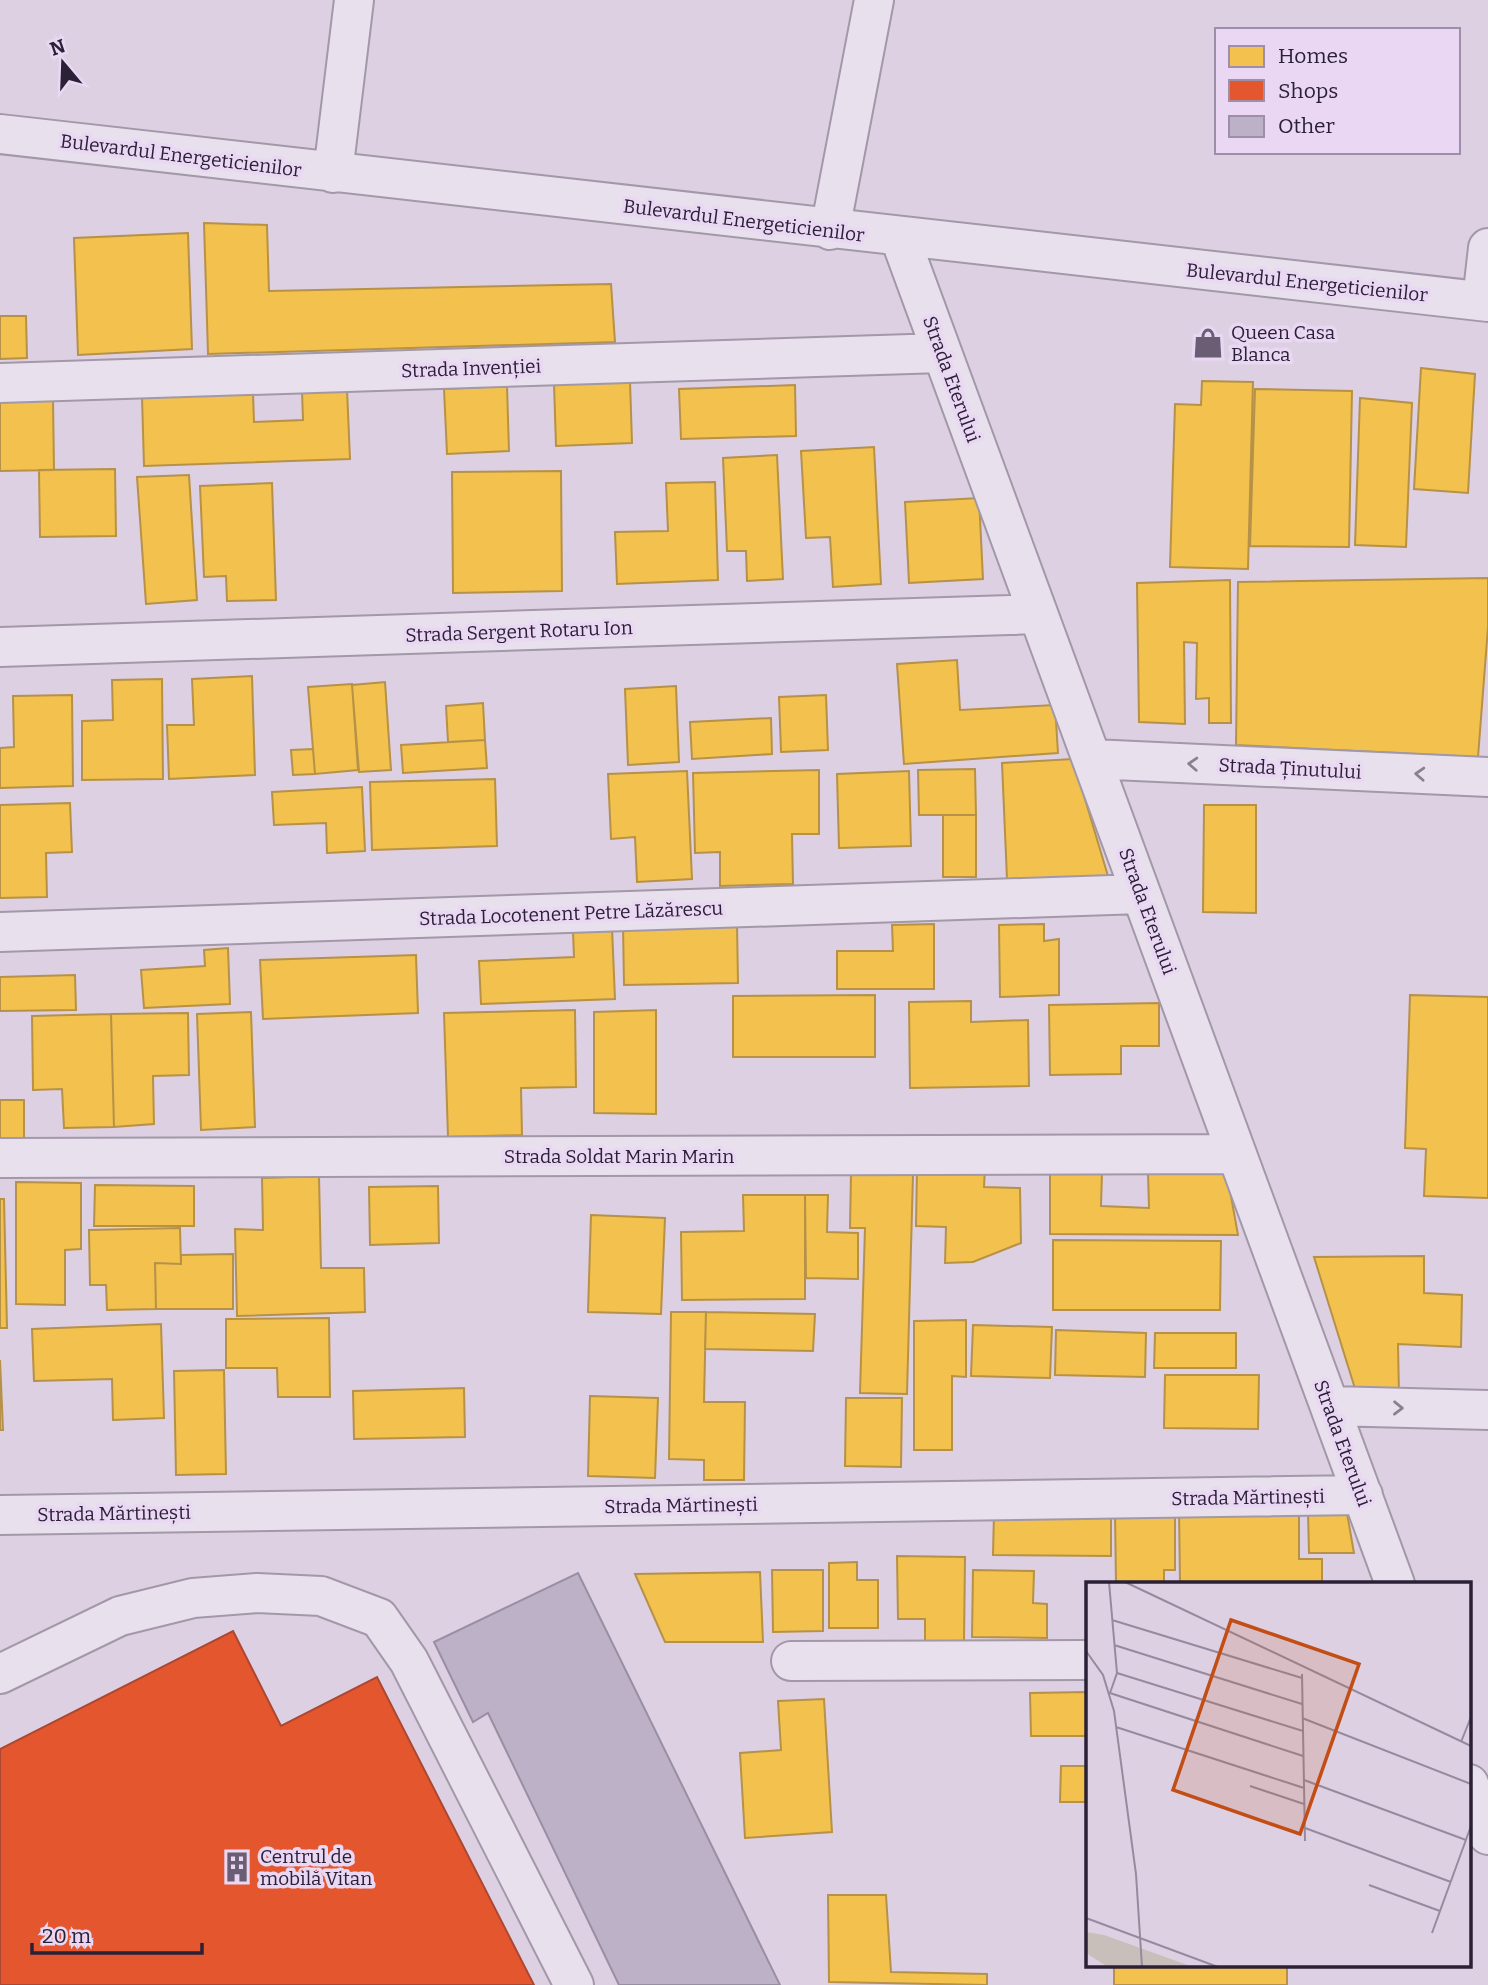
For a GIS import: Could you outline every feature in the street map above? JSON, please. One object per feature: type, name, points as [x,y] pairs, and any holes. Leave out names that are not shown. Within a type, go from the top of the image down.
[{"type":"street","points":[[333,173],[354,0]]},
{"type":"street","points":[[830,230],[874,0]]},
{"type":"street","name":"Bulevardul Energeticienilor","points":[[0,134],[900,238],[1485,302]]},
{"type":"street","name":"Strada Eterului","points":[[900,238],[1394,1582]]},
{"type":"street","points":[[1485,302],[1488,248]]},
{"type":"street","name":"Strada Invenției","points":[[0,383],[942,353]]},
{"type":"street","name":"Strada Sergent Rotaru Ion","points":[[0,647],[1038,614]]},
{"type":"street","name":"Strada Ținutului","points":[[1092,759],[1488,777]]},
{"type":"street","name":"Strada Locotenent Petre Lăzărescu","points":[[0,932],[1141,894]]},
{"type":"street","name":"Strada Soldat Marin Marin","points":[[0,1157],[1237,1154]]},
{"type":"street","points":[[1330,1406],[1488,1410]]},
{"type":"street","name":"Strada Mărtinești","points":[[0,1515],[1363,1495]]},
{"type":"street","points":[[0,1674],[120,1616],[193,1598],[257,1592],[321,1596],[379,1618],[409,1661],[574,1985]]},
{"type":"street","points":[[791,1661],[1086,1660]]},
{"type":"street","points":[[1470,1787],[1488,1835]]},
{"type":"building: Homes","points":[[204,223],[267,225],[269,291],[611,284],[615,342],[208,354]]},
{"type":"building: Homes","points":[[188,233],[192,349],[78,355],[74,238]]},
{"type":"building: Homes","points":[[0,316],[26,316],[27,358],[0,359]]},
{"type":"building: Homes","points":[[1421,368],[1475,374],[1468,493],[1414,489]]},
{"type":"building: Homes","points":[[630,381],[632,443],[556,446],[554,384]]},
{"type":"building: Homes","points":[[1202,381],[1253,382],[1248,569],[1170,567],[1175,404],[1201,405]]},
{"type":"building: Homes","points":[[795,385],[796,436],[681,439],[679,389]]},
{"type":"building: Homes","points":[[507,386],[509,451],[447,454],[444,389]]},
{"type":"building: Homes","points":[[347,389],[350,459],[144,466],[142,397],[253,393],[254,422],[303,420],[302,391]]},
{"type":"building: Homes","points":[[1255,389],[1352,391],[1349,547],[1250,546]]},
{"type":"building: Homes","points":[[1360,398],[1412,403],[1406,547],[1355,545]]},
{"type":"building: Homes","points":[[53,399],[54,470],[0,471],[0,400]]},
{"type":"building: Homes","points":[[874,447],[881,584],[833,587],[830,537],[806,538],[801,451]]},
{"type":"building: Homes","points":[[777,455],[783,579],[747,581],[746,551],[727,551],[723,458]]},
{"type":"building: Homes","points":[[115,469],[116,536],[40,537],[39,470]]},
{"type":"building: Homes","points":[[561,471],[562,591],[453,593],[452,472]]},
{"type":"building: Homes","points":[[189,475],[197,600],[146,604],[137,477]]},
{"type":"building: Homes","points":[[715,482],[718,580],[617,584],[615,532],[668,531],[666,483]]},
{"type":"building: Homes","points":[[272,483],[276,600],[227,601],[226,576],[204,577],[200,486]]},
{"type":"building: Homes","points":[[979,498],[983,579],[909,583],[905,502]]},
{"type":"building: Homes","points":[[1488,578],[1488,627],[1478,757],[1236,745],[1238,582]]},
{"type":"building: Homes","points":[[1230,580],[1231,723],[1209,723],[1209,698],[1196,699],[1197,643],[1184,642],[1185,724],[1139,722],[1137,583]]},
{"type":"building: Homes","points":[[957,660],[960,710],[1055,705],[1058,753],[904,764],[897,664]]},
{"type":"building: Homes","points":[[252,676],[255,775],[169,779],[167,725],[194,725],[192,679]]},
{"type":"building: Homes","points":[[162,679],[163,779],[82,780],[82,721],[113,720],[112,680]]},
{"type":"building: Homes","points":[[385,682],[391,770],[359,772],[352,685]]},
{"type":"building: Homes","points":[[352,684],[358,770],[315,774],[308,687]]},
{"type":"building: Homes","points":[[676,686],[679,762],[628,765],[625,689]]},
{"type":"building: Homes","points":[[72,695],[73,786],[0,788],[0,748],[14,747],[13,696]]},
{"type":"building: Homes","points":[[826,695],[828,750],[781,752],[779,697]]},
{"type":"building: Homes","points":[[483,703],[485,740],[448,742],[446,706]]},
{"type":"building: Homes","points":[[771,718],[772,754],[692,759],[690,722]]},
{"type":"building: Homes","points":[[485,740],[487,768],[403,773],[401,745]]},
{"type":"building: Homes","points":[[313,749],[315,774],[293,775],[291,750]]},
{"type":"building: Homes","points":[[1073,759],[1108,876],[1007,879],[1002,763]]},
{"type":"building: Homes","points":[[975,769],[976,815],[919,815],[918,770]]},
{"type":"building: Homes","points":[[819,770],[819,834],[792,834],[793,884],[720,886],[720,852],[695,853],[693,773]]},
{"type":"building: Homes","points":[[687,771],[692,879],[637,882],[635,837],[611,839],[608,774]]},
{"type":"building: Homes","points":[[909,771],[911,846],[839,848],[837,774]]},
{"type":"building: Homes","points":[[495,779],[497,846],[372,850],[370,782]]},
{"type":"building: Homes","points":[[362,787],[365,851],[327,853],[326,823],[274,825],[272,792]]},
{"type":"building: Homes","points":[[70,803],[72,852],[46,853],[47,897],[0,898],[0,805]]},
{"type":"building: Homes","points":[[1204,805],[1256,805],[1256,913],[1203,912]]},
{"type":"building: Homes","points":[[943,815],[976,815],[976,877],[943,877]]},
{"type":"building: Homes","points":[[737,924],[738,983],[624,985],[623,926]]},
{"type":"building: Homes","points":[[934,924],[934,989],[837,989],[837,951],[893,951],[892,925]]},
{"type":"building: Homes","points":[[1044,924],[1044,941],[1059,939],[1059,995],[1000,997],[999,925]]},
{"type":"building: Homes","points":[[612,928],[615,999],[481,1004],[479,961],[574,957],[573,931]]},
{"type":"building: Homes","points":[[228,948],[230,1004],[144,1008],[141,970],[205,966],[204,950]]},
{"type":"building: Homes","points":[[416,955],[418,1013],[263,1019],[260,960]]},
{"type":"building: Homes","points":[[75,975],[76,1010],[0,1011],[0,977]]},
{"type":"building: Homes","points":[[875,995],[875,1057],[733,1057],[733,996]]},
{"type":"building: Homes","points":[[1410,995],[1488,997],[1488,1198],[1424,1196],[1426,1149],[1405,1148]]},
{"type":"building: Homes","points":[[971,1001],[971,1022],[1028,1020],[1029,1086],[910,1088],[909,1002]]},
{"type":"building: Homes","points":[[1159,1003],[1159,1046],[1121,1046],[1121,1074],[1050,1075],[1049,1005]]},
{"type":"building: Homes","points":[[575,1010],[576,1087],[521,1088],[522,1135],[448,1137],[444,1013]]},
{"type":"building: Homes","points":[[656,1010],[656,1114],[594,1113],[594,1012]]},
{"type":"building: Homes","points":[[251,1012],[255,1127],[201,1130],[197,1014]]},
{"type":"building: Homes","points":[[188,1013],[189,1075],[153,1076],[154,1124],[114,1127],[111,1014]]},
{"type":"building: Homes","points":[[111,1014],[114,1127],[64,1128],[62,1089],[33,1090],[32,1016]]},
{"type":"building: Homes","points":[[0,1100],[24,1100],[24,1142],[0,1142]]},
{"type":"building: Homes","points":[[917,1167],[985,1168],[984,1187],[1020,1188],[1021,1243],[973,1262],[945,1263],[946,1227],[916,1226]]},
{"type":"building: Homes","points":[[1050,1171],[1102,1172],[1101,1206],[1149,1208],[1148,1173],[1227,1174],[1238,1235],[1050,1234]]},
{"type":"building: Homes","points":[[851,1173],[913,1175],[907,1394],[860,1393],[865,1228],[850,1228]]},
{"type":"building: Homes","points":[[319,1176],[321,1268],[364,1268],[365,1312],[237,1316],[235,1229],[263,1230],[262,1178]]},
{"type":"building: Homes","points":[[16,1182],[81,1183],[81,1249],[65,1250],[65,1305],[16,1304]]},
{"type":"building: Homes","points":[[95,1185],[194,1186],[194,1226],[94,1226]]},
{"type":"building: Homes","points":[[438,1186],[439,1243],[370,1245],[369,1187]]},
{"type":"building: Homes","points":[[743,1195],[805,1195],[805,1299],[682,1300],[681,1232],[744,1231]]},
{"type":"building: Homes","points":[[805,1195],[828,1195],[827,1232],[858,1233],[858,1279],[806,1278]]},
{"type":"building: Homes","points":[[0,1199],[4,1199],[7,1328],[0,1328]]},
{"type":"building: Homes","points":[[591,1215],[665,1218],[661,1314],[588,1312]]},
{"type":"building: Homes","points":[[180,1228],[181,1264],[155,1263],[156,1309],[107,1310],[106,1285],[90,1285],[89,1230]]},
{"type":"building: Homes","points":[[1053,1240],[1221,1241],[1220,1310],[1053,1310]]},
{"type":"building: Homes","points":[[233,1254],[233,1309],[156,1309],[155,1263],[181,1264],[181,1255]]},
{"type":"building: Homes","points":[[1424,1256],[1424,1293],[1462,1295],[1461,1347],[1398,1344],[1399,1394],[1357,1395],[1314,1257]]},
{"type":"building: Homes","points":[[671,1312],[706,1312],[704,1402],[745,1402],[744,1480],[704,1480],[704,1460],[669,1459]]},
{"type":"building: Homes","points":[[706,1312],[815,1314],[813,1351],[705,1349]]},
{"type":"building: Homes","points":[[329,1318],[330,1397],[278,1397],[277,1368],[226,1368],[226,1319]]},
{"type":"building: Homes","points":[[966,1320],[966,1377],[952,1376],[952,1450],[914,1450],[914,1321]]},
{"type":"building: Homes","points":[[161,1324],[164,1418],[113,1420],[112,1379],[34,1381],[32,1329]]},
{"type":"building: Homes","points":[[973,1325],[1052,1327],[1050,1378],[971,1376]]},
{"type":"building: Homes","points":[[1056,1330],[1146,1333],[1145,1377],[1055,1375]]},
{"type":"building: Homes","points":[[1155,1333],[1236,1333],[1236,1368],[1154,1368]]},
{"type":"building: Homes","points":[[0,1360],[3,1430],[0,1430]]},
{"type":"building: Homes","points":[[224,1370],[226,1474],[176,1475],[174,1371]]},
{"type":"building: Homes","points":[[1165,1375],[1259,1375],[1258,1429],[1164,1428]]},
{"type":"building: Homes","points":[[464,1388],[465,1437],[354,1439],[353,1391]]},
{"type":"building: Homes","points":[[590,1396],[658,1398],[655,1478],[588,1476]]},
{"type":"building: Homes","points":[[846,1398],[902,1398],[901,1467],[845,1466]]},
{"type":"building: Homes","points":[[1179,1508],[1299,1509],[1299,1559],[1322,1559],[1322,1582],[1180,1582]]},
{"type":"building: Homes","points":[[994,1513],[1111,1514],[1111,1556],[993,1555]]},
{"type":"building: Homes","points":[[1115,1513],[1175,1513],[1175,1570],[1164,1570],[1164,1582],[1116,1582]]},
{"type":"building: Homes","points":[[1308,1513],[1347,1513],[1354,1553],[1309,1553]]},
{"type":"building: Homes","points":[[897,1556],[965,1557],[964,1641],[925,1642],[925,1619],[898,1619]]},
{"type":"building: Homes","points":[[857,1562],[857,1580],[878,1580],[878,1628],[829,1628],[829,1563]]},
{"type":"building: Homes","points":[[772,1570],[823,1570],[823,1631],[773,1632]]},
{"type":"building: Homes","points":[[973,1570],[1034,1571],[1033,1603],[1047,1604],[1047,1638],[972,1637]]},
{"type":"building: Homes","points":[[760,1572],[763,1642],[665,1642],[635,1574]]},
{"type":"building: Homes","points":[[1086,1692],[1086,1736],[1031,1736],[1030,1693]]},
{"type":"building: Homes","points":[[824,1699],[832,1832],[745,1838],[740,1753],[781,1750],[778,1701]]},
{"type":"building: Homes","points":[[1061,1766],[1086,1766],[1086,1802],[1060,1802]]},
{"type":"building: Homes","points":[[828,1895],[886,1895],[891,1972],[987,1974],[987,1985],[829,1982]]},
{"type":"building: Homes","points":[[1114,1968],[1287,1968],[1287,1985],[1114,1985]]},
{"type":"building: Shops","name":"Centrul de mobilă Vitan","points":[[233,1631],[281,1726],[377,1677],[534,1985],[0,1985],[0,1749]]},
{"type":"building: Other","points":[[578,1573],[780,1985],[619,1985],[488,1713],[473,1722],[434,1642]]},
{"type":"place","name":"Queen Casa Blanca","points":[[1208,343]]},
{"type":"place","name":"Centrul de mobilă Vitan","points":[[237,1867]]}]
